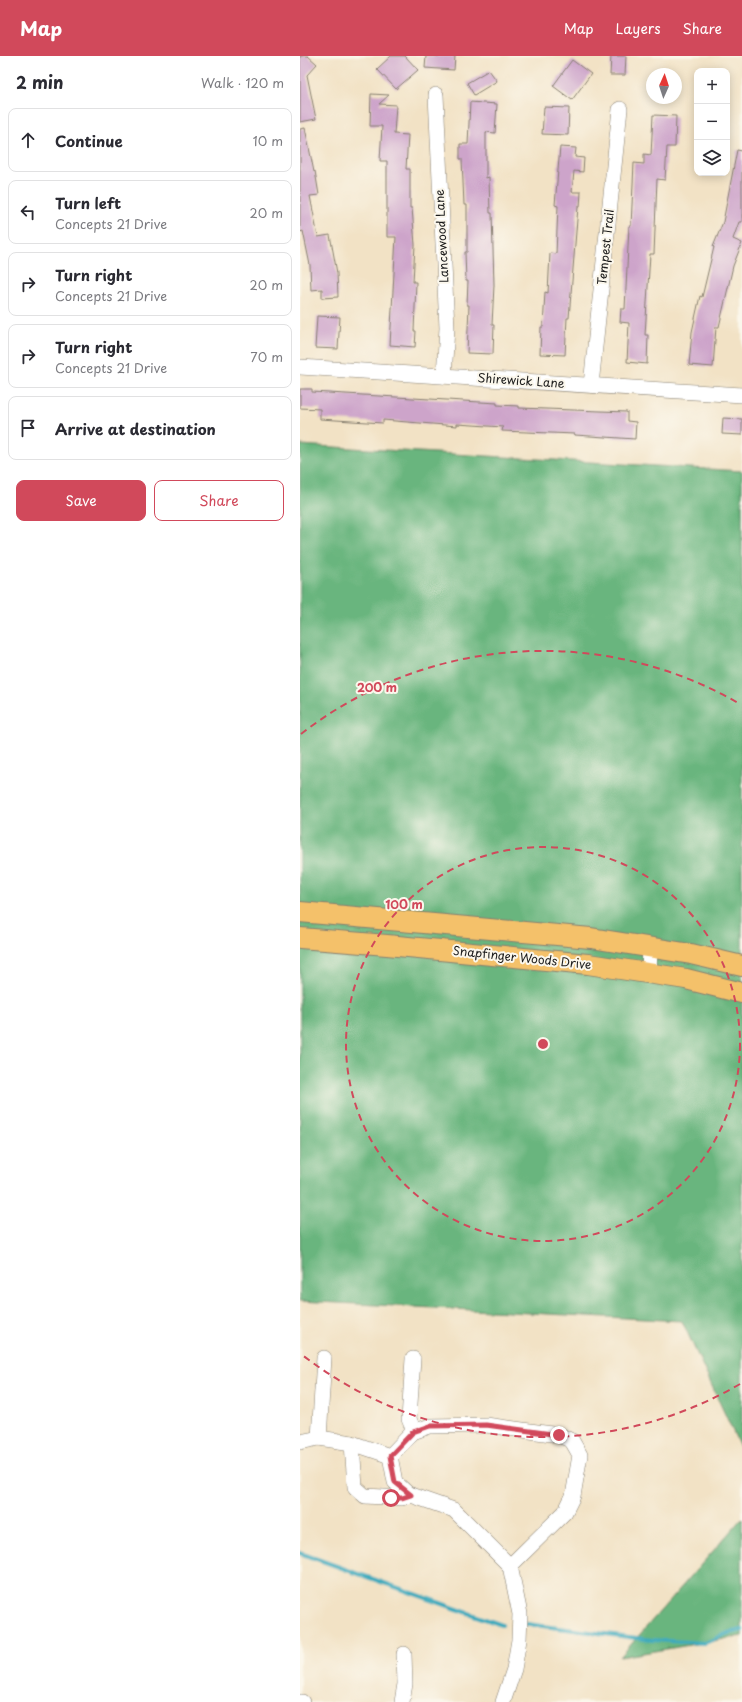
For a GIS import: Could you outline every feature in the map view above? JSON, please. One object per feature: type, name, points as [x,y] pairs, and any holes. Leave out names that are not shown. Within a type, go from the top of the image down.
[{"type":"main road","points":[[300,912],[584,938],[691,954],[742,966]]},
{"type":"main road","name":"Snapfinger Woods Drive","points":[[300,938],[574,962],[686,979],[742,993]]},
{"type":"street","name":"Lancewood Lane","points":[[436,95],[447,328],[444,376]]},
{"type":"street","name":"Tempest Trail","points":[[591,385],[620,109]]},
{"type":"street","name":"Shirewick Lane","points":[[300,367],[742,395]]},
{"type":"street","points":[[649,973],[650,948]]},
{"type":"street","points":[[319,1438],[324,1358]]},
{"type":"street","points":[[413,1359],[409,1419],[414,1431]]},
{"type":"street","points":[[390,1456],[414,1431],[430,1426],[486,1425],[559,1435],[572,1440],[580,1455],[573,1496],[565,1512],[510,1566]]},
{"type":"street","points":[[300,1442],[319,1438],[352,1443],[390,1456]]},
{"type":"street","points":[[352,1443],[355,1487],[365,1496],[402,1498],[411,1495]]},
{"type":"street","points":[[390,1456],[395,1482],[411,1495],[454,1510],[510,1566],[520,1614],[519,1640],[514,1669],[503,1702]]},
{"type":"street","points":[[402,1702],[405,1684],[404,1654]]},
{"type":"green space","points":[[300,445],[742,471],[742,1451],[682,1321],[300,1301]]},
{"type":"green space","points":[[742,1518],[742,1636],[620,1657]]},
{"type":"building","points":[[300,56],[308,56],[317,64],[307,75],[316,119],[300,122]]},
{"type":"building","points":[[391,56],[405,56],[418,70],[396,89],[377,69]]},
{"type":"building","points":[[426,56],[455,56],[454,70],[425,68]]},
{"type":"building","points":[[611,56],[626,56],[625,75],[610,75]]},
{"type":"building","points":[[572,60],[591,74],[572,100],[553,86]]},
{"type":"building","points":[[489,70],[497,81],[474,95],[467,83]]},
{"type":"building","points":[[371,94],[389,95],[379,104],[396,105],[394,134],[408,135],[406,169],[410,169],[410,208],[412,208],[415,245],[413,282],[416,282],[414,331],[416,331],[415,347],[390,345],[396,237],[387,237],[387,161],[380,161],[382,126],[370,126]]},
{"type":"building","points":[[470,102],[497,104],[495,133],[486,132],[486,178],[489,177],[490,213],[492,213],[494,285],[492,325],[494,325],[493,354],[467,353],[469,305],[467,305],[468,281],[466,281],[465,252],[467,252],[467,205],[464,205],[460,144],[468,144]]},
{"type":"building","points":[[544,107],[569,108],[568,135],[542,134]]},
{"type":"building","points":[[653,115],[676,116],[675,147],[667,147],[665,180],[657,179],[654,254],[650,254],[645,335],[648,335],[647,364],[627,362],[629,323],[620,322],[621,309],[625,309],[634,163],[644,164],[644,154],[651,155]]},
{"type":"building","points":[[305,128],[319,195],[310,196],[318,237],[330,235],[337,273],[338,297],[322,298],[322,289],[311,290],[310,265],[303,231],[300,232],[300,129]]},
{"type":"building","points":[[560,147],[576,148],[575,157],[584,158],[583,172],[574,171],[572,192],[581,192],[580,207],[578,207],[569,318],[567,318],[565,355],[540,354],[545,292],[548,293],[550,253],[556,254],[558,206],[555,205]]},
{"type":"building","points":[[737,150],[742,151],[742,222],[739,222],[733,239],[742,243],[733,266],[719,327],[716,327],[713,367],[689,365],[692,332],[700,296],[702,297],[713,247],[723,222]]},
{"type":"building","points":[[317,316],[340,317],[338,349],[315,348]]},
{"type":"building","points":[[300,389],[312,389],[312,392],[497,403],[497,405],[519,406],[519,408],[627,412],[627,421],[636,422],[635,439],[575,434],[502,431],[503,427],[457,424],[457,426],[383,420],[383,423],[320,419],[320,409],[300,408]]},
{"type":"building","points":[[723,418],[742,419],[742,435],[722,434]]},
{"type":"waterway","points":[[300,1553],[502,1625]]},
{"type":"waterway","points":[[527,1624],[652,1640],[705,1643],[728,1633],[742,1630]]},
{"type":"route","points":[[391,1498],[402,1498],[411,1495],[395,1482],[390,1456],[414,1431],[430,1426],[486,1425],[559,1435]]}]
